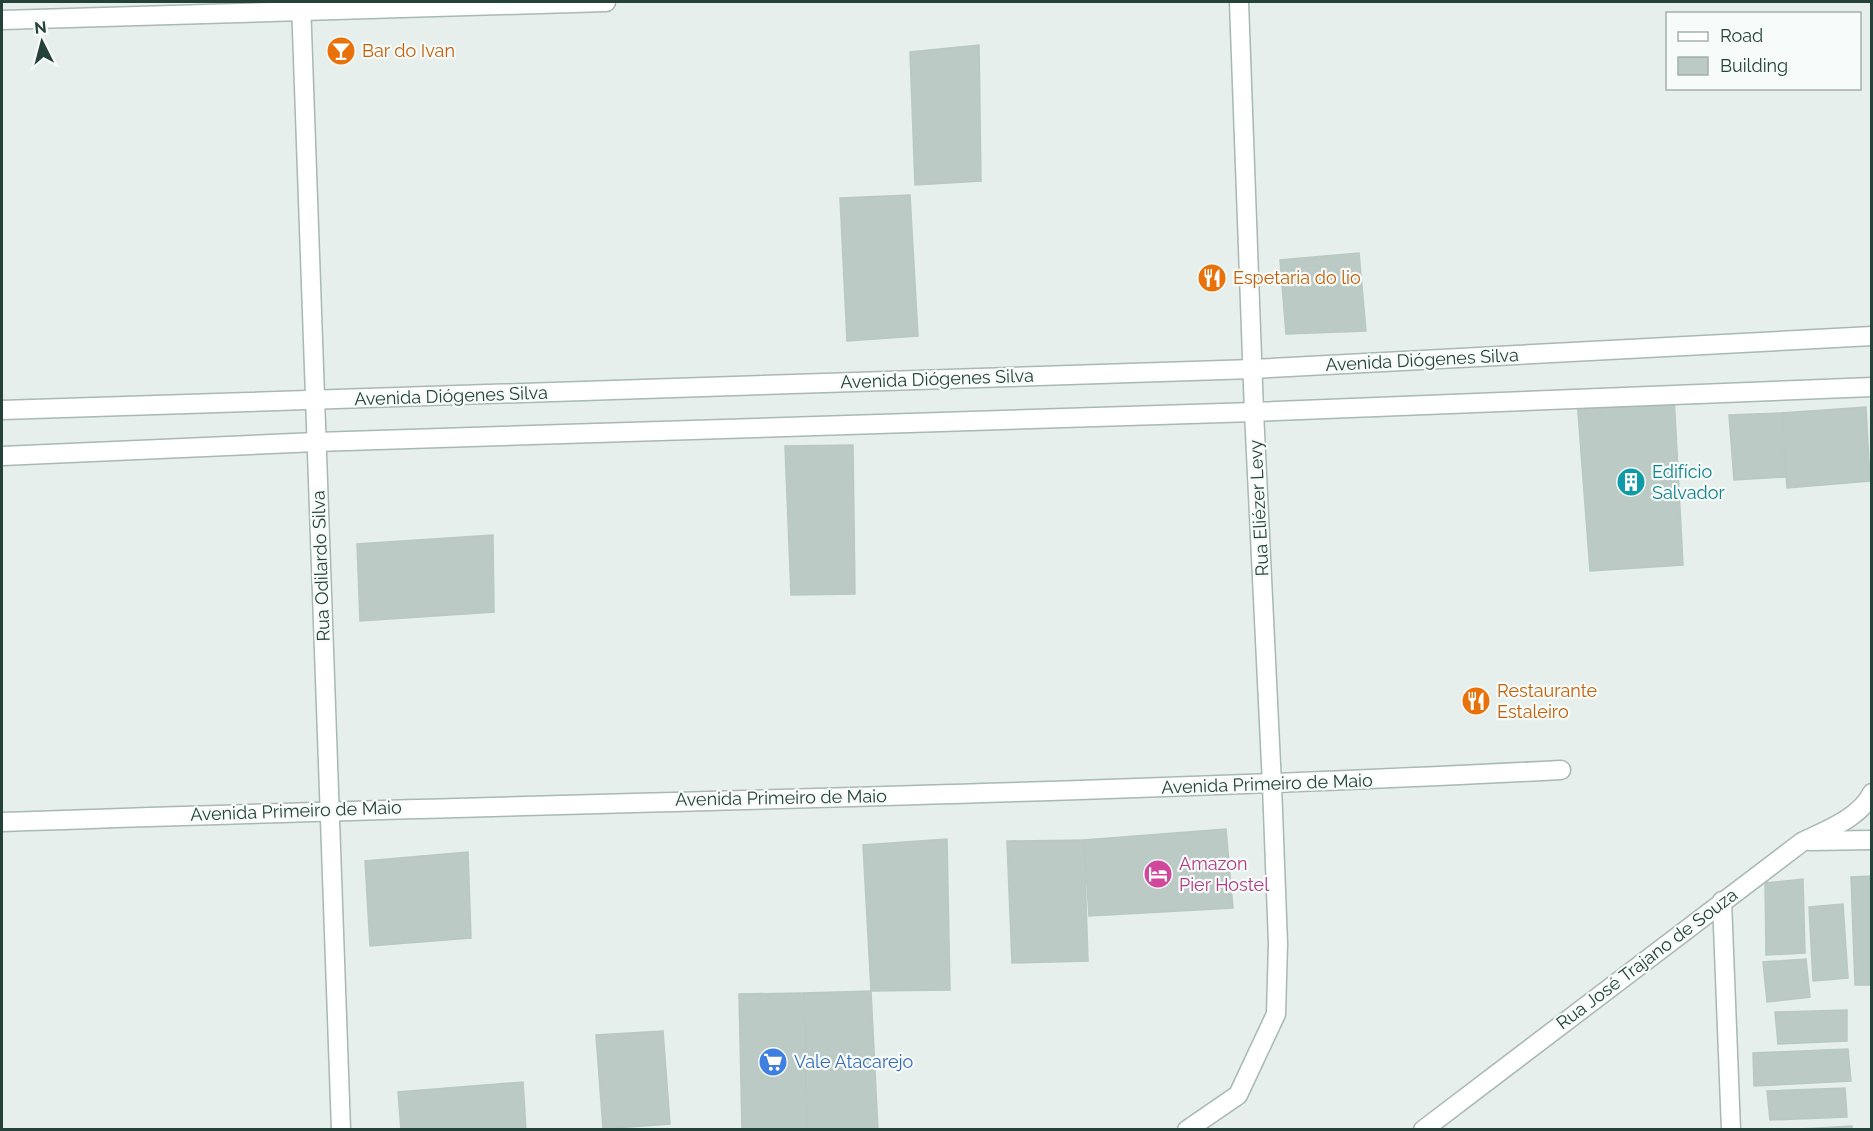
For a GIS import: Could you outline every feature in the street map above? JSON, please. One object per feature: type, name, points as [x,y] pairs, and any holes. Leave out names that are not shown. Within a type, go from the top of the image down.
[{"type":"street","points":[[2,20],[302,6],[606,2]]},
{"type":"street","name":"Rua Eliézer Levy","points":[[1186,1130],[1238,1095],[1276,1014],[1278,944],[1254,412],[1239,2]]},
{"type":"street","name":"Rua Odilardo Silva","points":[[302,6],[341,1130]]},
{"type":"street","name":"Avenida Diógenes Silva","points":[[2,410],[1253,369],[1872,336]]},
{"type":"street","points":[[2,456],[316,442],[1254,412],[1872,387]]},
{"type":"street","name":"Avenida Primeiro de Maio","points":[[2,822],[329,810],[1272,785],[1561,770]]},
{"type":"street","name":"Rua José Trajano de Souza","points":[[1423,1130],[1802,842],[1838,824],[1866,805],[1872,793]]},
{"type":"street","points":[[1802,842],[1872,840]]},
{"type":"street","points":[[1722,901],[1731,1130]]},
{"type":"building","points":[[979,45],[981,181],[915,185],[910,52]]},
{"type":"building","points":[[910,195],[918,336],[847,341],[840,198]]},
{"type":"building","points":[[1359,253],[1366,331],[1286,334],[1280,260]]},
{"type":"building","name":"Edifício Salvador","points":[[1674,395],[1683,565],[1590,571],[1577,399]]},
{"type":"building","points":[[1866,407],[1870,481],[1787,488],[1782,413]]},
{"type":"building","points":[[1782,413],[1786,477],[1734,480],[1729,415]]},
{"type":"building","points":[[853,445],[855,594],[791,595],[785,446]]},
{"type":"building","points":[[493,535],[494,612],[360,621],[357,544]]},
{"type":"building","name":"Amazon Pier Hostel","points":[[1226,829],[1233,908],[1089,916],[1084,840]]},
{"type":"building","points":[[947,839],[950,990],[871,991],[863,845]]},
{"type":"building","points":[[1084,840],[1088,961],[1012,963],[1007,841]]},
{"type":"building","points":[[468,852],[471,938],[370,946],[365,861]]},
{"type":"building","points":[[1872,876],[1872,985],[1855,985],[1851,877]]},
{"type":"building","points":[[1803,879],[1805,953],[1766,955],[1765,883]]},
{"type":"building","points":[[1843,904],[1848,978],[1813,981],[1809,907]]},
{"type":"building","points":[[1806,959],[1810,997],[1767,1002],[1763,962]]},
{"type":"building","points":[[871,991],[878,1130],[807,1130],[804,993]]},
{"type":"building","name":"Vale Atacarejo","points":[[804,993],[807,1130],[742,1130],[739,994]]},
{"type":"building","points":[[1847,1010],[1847,1041],[1778,1044],[1775,1012]]},
{"type":"building","points":[[663,1031],[670,1124],[603,1129],[596,1035]]},
{"type":"building","points":[[1848,1049],[1851,1081],[1754,1086],[1753,1053]]},
{"type":"building","points":[[523,1082],[526,1130],[401,1130],[398,1092]]},
{"type":"building","points":[[1845,1088],[1847,1117],[1770,1120],[1767,1091]]},
{"type":"building","points":[[1852,1126],[1852,1130],[1782,1130]]},
{"type":"place","name":"Bar do Ivan","points":[[341,51]]},
{"type":"place","name":"Espetaria do lio","points":[[1212,278]]},
{"type":"place","name":"Edifício Salvador","points":[[1631,482]]},
{"type":"place","name":"Restaurante Estaleiro","points":[[1476,701]]},
{"type":"place","name":"Amazon Pier Hostel","points":[[1158,874]]},
{"type":"place","name":"Vale Atacarejo","points":[[773,1062]]}]
